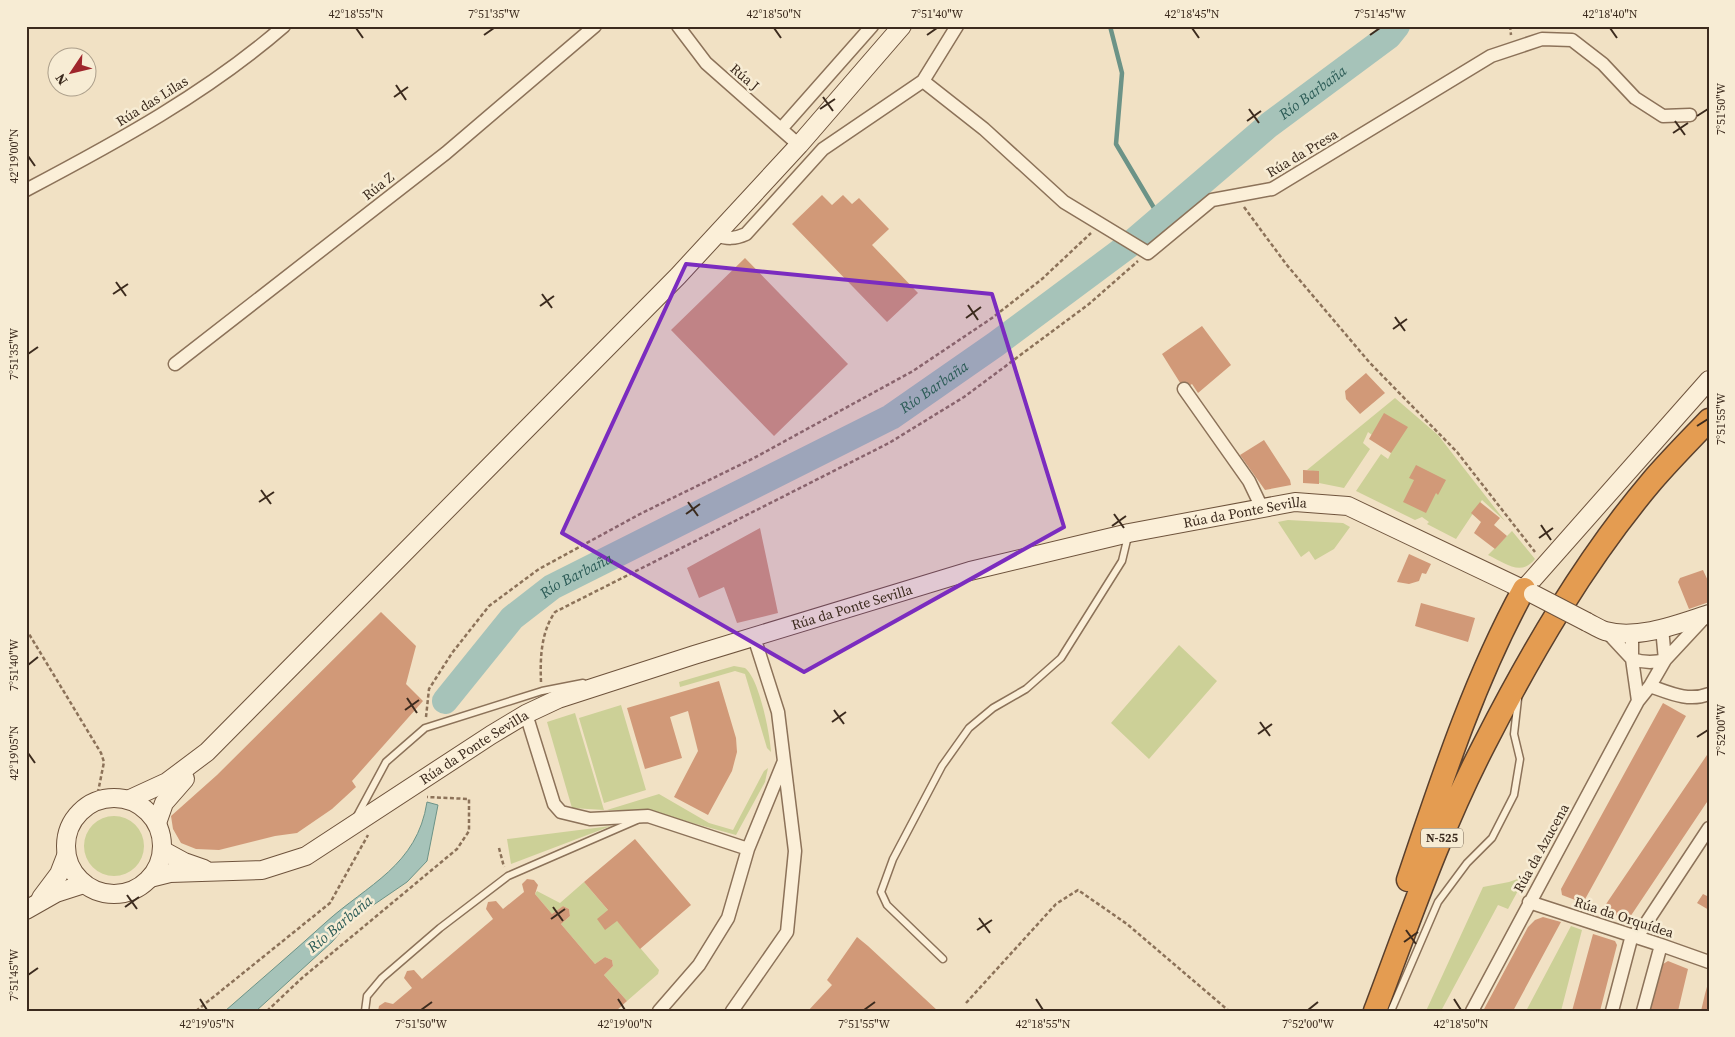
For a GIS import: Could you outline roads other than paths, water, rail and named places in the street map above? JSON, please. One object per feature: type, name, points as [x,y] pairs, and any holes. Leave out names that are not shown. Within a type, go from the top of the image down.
[{"type":"highway","name":"N-525","points":[[1375,1011],[1430,865],[1483,746],[1542,638],[1607,541],[1652,481],[1709,420]]},
{"type":"highway","name":"N-525","points":[[1367,1011],[1408,881],[1459,734],[1504,624],[1529,591]]},
{"type":"street","name":"Rúa das Lilas","points":[[26,190],[149,123],[245,60],[284,26]]},
{"type":"street","name":"Rúa Z","points":[[175,364],[446,153],[595,26]]},
{"type":"street","name":"Rúa J","points":[[678,26],[706,63],[799,145]]},
{"type":"street","points":[[781,129],[872,26]]},
{"type":"street","points":[[157,823],[164,803],[197,762],[375,584],[716,235],[799,145],[902,26]]},
{"type":"street","points":[[716,235],[737,238],[746,234],[823,149],[923,81],[957,26]]},
{"type":"street","name":"Rúa da Presa","points":[[923,81],[984,129],[1064,202],[1148,253],[1212,200],[1235,194],[1272,190],[1491,56],[1542,39],[1572,40],[1603,64],[1635,98],[1663,116],[1690,115]]},
{"type":"street","points":[[1529,591],[1545,565],[1709,380]]},
{"type":"street","points":[[1184,389],[1249,481],[1262,508]]},
{"type":"street","name":"Rúa da Ponte Sevilla","points":[[150,878],[170,873],[250,871],[274,867],[306,856],[526,714],[558,699],[970,571],[1129,533],[1295,502],[1348,506],[1529,591],[1606,631]]},
{"type":"street","points":[[1606,631],[1632,633],[1662,628],[1708,614]]},
{"type":"street","name":"Rúa da Azucena","points":[[1472,1011],[1638,700],[1650,686],[1665,660],[1708,614]]},
{"type":"street","points":[[1606,631],[1632,659],[1644,663],[1665,660],[1662,628]]},
{"type":"street","points":[[1632,633],[1632,659],[1638,700]]},
{"type":"street","points":[[732,1011],[787,932],[795,851],[778,712],[754,637]]},
{"type":"street","points":[[1650,686],[1683,698],[1696,699],[1709,694]]},
{"type":"street","points":[[526,714],[554,804],[561,812],[590,819],[648,816],[748,850]]},
{"type":"street","points":[[660,1011],[699,964],[716,940],[728,918],[748,850],[785,759]]},
{"type":"street","points":[[32,906],[59,874],[66,856],[67,837],[74,820],[96,802],[109,798],[130,799],[158,788],[197,762]]},
{"type":"street","points":[[66,856],[74,875],[84,884],[98,892],[114,895],[130,892],[150,878],[159,865],[162,836],[157,823],[145,809],[130,799]]},
{"type":"street","points":[[1612,1011],[1634,936],[1709,828]]},
{"type":"street","name":"Rúa da Ponte Sevilla","points":[[162,850],[184,862],[209,871]]},
{"type":"street","points":[[32,906],[84,884]]},
{"type":"street","name":"Rúa da Orquídea","points":[[1529,902],[1661,944],[1709,962]]},
{"type":"street","points":[[1643,1011],[1661,944]]},
{"type":"lane","points":[[943,959],[887,905],[881,892],[892,859],[942,766],[969,728],[993,708],[1026,689],[1062,658],[1122,561],[1129,533]]},
{"type":"lane","points":[[1391,1011],[1438,902],[1467,863],[1492,838],[1514,795],[1520,760],[1514,734],[1515,719],[1524,672]]},
{"type":"lane","points":[[351,828],[386,762],[425,728],[561,686],[626,677]]},
{"type":"lane","points":[[365,1011],[367,996],[382,978],[440,928],[508,876],[648,816]]},
{"type":"water","points":[[427,802],[438,805],[427,861],[407,882],[350,921],[332,942],[256,1011],[225,1011],[402,858],[422,824]]},
{"type":"waterway","points":[[1110,26],[1122,73],[1116,144],[1160,218]]},
{"type":"waterway","name":"Río Barbaña","points":[[445,701],[512,618],[552,587],[891,417],[996,344],[1129,245],[1269,125],[1389,36],[1397,26]]}]
